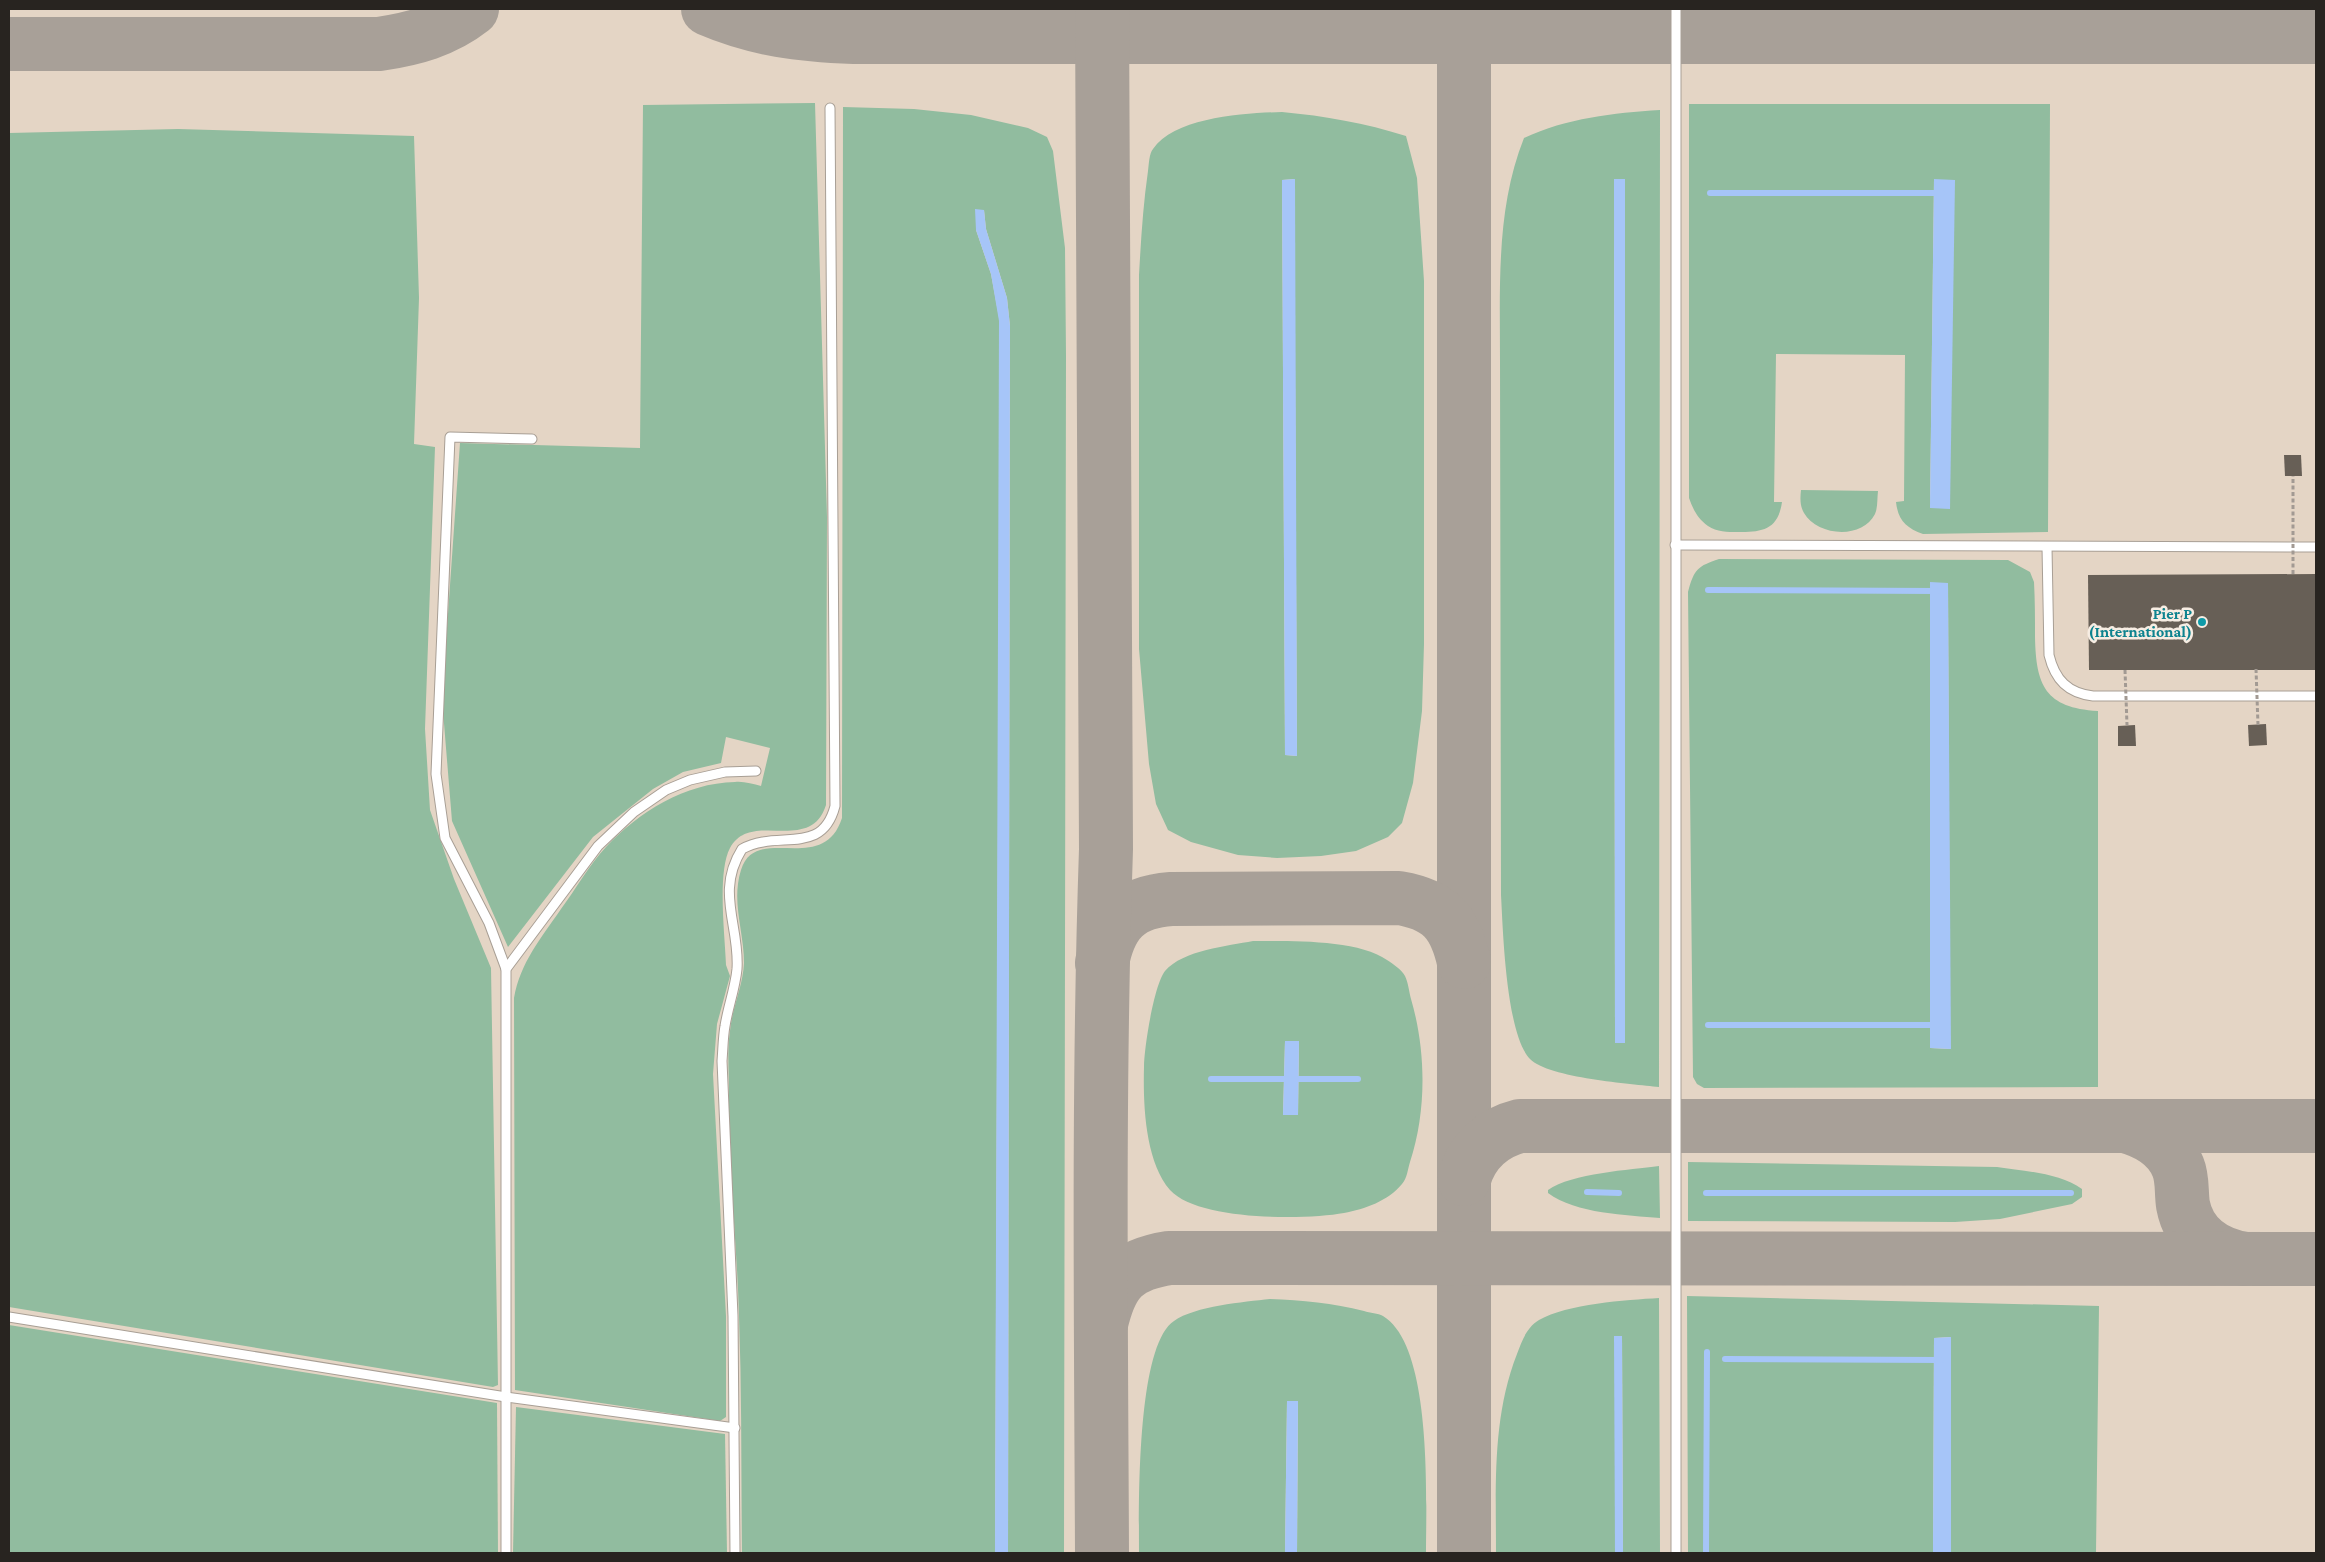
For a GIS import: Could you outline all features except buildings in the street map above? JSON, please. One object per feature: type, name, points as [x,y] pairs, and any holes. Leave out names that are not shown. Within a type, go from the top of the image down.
[{"type":"lane","points":[[1676,9],[1676,1553]]},
{"type":"lane","points":[[735,1553],[733,1316],[722,1061],[725,1027],[737,968],[730,912],[732,870],[742,849],[753,843],[815,836],[829,823],[835,806],[830,108]]},
{"type":"lane","points":[[506,1553],[506,969],[489,923],[445,838],[436,774],[450,437],[532,439]]},
{"type":"lane","points":[[1675,545],[2316,547]]},
{"type":"lane","points":[[2047,547],[2049,656],[2052,669],[2064,686],[2083,695],[2093,696],[2316,696]]},
{"type":"lane","points":[[506,969],[598,846],[634,812],[666,790],[690,780],[724,772],[756,771]]},
{"type":"lane","points":[[9,1317],[506,1397],[735,1428]]},
{"type":"path","points":[[2293,476],[2293,574]]},
{"type":"path","points":[[2256,669],[2258,725]]},
{"type":"path","points":[[2125,670],[2127,725]]},
{"type":"shaded area","points":[[9,9],[2316,9],[2316,1553],[9,1553]]},
{"type":"green space","points":[[815,103],[827,517],[826,805],[818,820],[807,827],[794,830],[765,830],[739,837],[730,848],[726,859],[723,905],[726,965],[730,976],[717,1024],[713,1074],[726,1316],[726,1417],[720,1421],[515,1390],[514,998],[521,973],[539,941],[588,869],[619,834],[648,811],[681,794],[698,788],[738,782],[761,786],[770,748],[726,737],[721,763],[683,772],[653,789],[593,837],[508,947],[452,821],[442,699],[460,443],[640,448],[643,105]]},
{"type":"green space","points":[[1689,104],[2050,104],[2048,532],[1923,534],[1912,529],[1904,522],[1899,514],[1896,502],[1904,501],[1905,355],[1776,354],[1774,502],[1782,502],[1777,518],[1768,528],[1761,530],[1719,531],[1708,526],[1698,517],[1689,498]],"holes":[[[1934,180],[1954,180],[1930,508]]]},
{"type":"green space","points":[[843,107],[914,109],[971,115],[1028,128],[1047,137],[1053,151],[1065,248],[1066,355],[1064,1553],[1008,1553],[1010,326],[1007,298],[986,229],[984,210],[976,230],[991,274],[1000,323],[995,1553],[742,1553],[740,1346],[730,1148],[728,1062],[731,1022],[742,980],[744,963],[737,894],[741,870],[749,856],[760,850],[806,848],[820,844],[833,835],[842,818]]},
{"type":"green space","points":[[1660,110],[1659,1087],[1611,1082],[1572,1075],[1540,1066],[1530,1059],[1522,1046],[1511,1006],[1507,981],[1501,895],[1500,276],[1508,192],[1524,138],[1574,121]],"holes":[[[1614,179],[1625,1042],[1615,1042]]]},
{"type":"green space","points":[[1282,112],[1329,118],[1375,127],[1406,136],[1417,178],[1424,281],[1424,644],[1422,711],[1413,783],[1402,823],[1388,837],[1356,851],[1321,856],[1277,858],[1238,855],[1191,842],[1168,830],[1156,804],[1149,764],[1139,649],[1139,275],[1143,210],[1150,156],[1153,149],[1163,138],[1194,123],[1231,116]],"holes":[[[1294,179],[1297,756],[1285,755],[1282,180]]]},
{"type":"green space","points":[[178,129],[414,136],[419,298],[414,444],[435,447],[425,729],[430,810],[454,879],[491,968],[498,1385],[493,1387],[9,1307],[9,133]]},
{"type":"green space","points":[[1801,490],[1878,491],[1876,511],[1869,522],[1860,528],[1840,532],[1829,530],[1819,527],[1810,521],[1804,513],[1801,502]]},
{"type":"green space","points":[[1719,559],[2008,560],[2030,572],[2034,582],[2036,654],[2041,681],[2055,699],[2066,705],[2098,711],[2098,1087],[1704,1088],[1697,1084],[1693,1077],[1688,592],[1695,573],[1702,566]],"holes":[[[1930,583],[1948,583],[1950,1049],[1930,1048]]]},
{"type":"green space","points":[[1253,941],[1304,941],[1359,948],[1387,960],[1400,969],[1405,976],[1420,1039],[1422,1101],[1416,1142],[1405,1179],[1396,1190],[1383,1200],[1344,1213],[1304,1217],[1253,1216],[1204,1208],[1184,1200],[1170,1190],[1162,1178],[1155,1164],[1147,1132],[1144,1098],[1144,1067],[1150,1017],[1161,978],[1165,971],[1183,958],[1206,950]],"holes":[[[1285,1041],[1299,1041],[1298,1115],[1283,1115]]]},
{"type":"green space","points":[[1688,1162],[1997,1167],[2041,1173],[2063,1179],[2082,1189],[2082,1197],[2072,1204],[2000,1219],[1955,1222],[1688,1221]]},
{"type":"green space","points":[[1659,1166],[1660,1218],[1587,1209],[1559,1200],[1548,1193],[1548,1190],[1558,1184],[1586,1176]]},
{"type":"green space","points":[[1687,1296],[2099,1306],[2096,1553],[1951,1553],[1950,1337],[1934,1338],[1933,1553],[1688,1553]]},
{"type":"green space","points":[[1659,1298],[1660,1553],[1623,1553],[1622,1336],[1615,1336],[1615,1553],[1496,1553],[1496,1477],[1499,1427],[1509,1378],[1525,1335],[1539,1320],[1565,1310],[1597,1304]]},
{"type":"green space","points":[[1270,1299],[1329,1304],[1379,1314],[1399,1333],[1411,1358],[1419,1390],[1426,1463],[1426,1553],[1297,1553],[1298,1401],[1287,1401],[1285,1553],[1139,1553],[1142,1430],[1152,1361],[1162,1336],[1174,1321],[1194,1312],[1207,1308]]},
{"type":"green space","points":[[9,1325],[497,1403],[498,1553],[9,1553]]},
{"type":"green space","points":[[516,1407],[725,1434],[727,1553],[513,1553]]},
{"type":"water","points":[[1295,179],[1297,756],[1285,755],[1282,180]]},
{"type":"water","points":[[1614,179],[1625,179],[1625,1043],[1615,1043]]},
{"type":"water","points":[[1934,179],[1955,180],[1950,509],[1930,508]]},
{"type":"water","points":[[975,209],[984,210],[986,229],[1007,298],[1010,326],[1008,1553],[995,1553],[999,321],[991,274],[976,230]]},
{"type":"water","points":[[1930,582],[1948,583],[1951,1049],[1930,1048]]},
{"type":"water","points":[[1285,1041],[1299,1041],[1298,1115],[1283,1115]]},
{"type":"water","points":[[1614,1336],[1622,1336],[1623,1553],[1615,1553]]},
{"type":"water","points":[[1951,1337],[1951,1553],[1933,1553],[1934,1338]]},
{"type":"water","points":[[1287,1401],[1298,1401],[1297,1553],[1285,1553]]},
{"type":"waterway","points":[[1710,193],[1942,193]]},
{"type":"waterway","points":[[1708,590],[1937,591]]},
{"type":"waterway","points":[[1708,1025],[1937,1025]]},
{"type":"waterway","points":[[1211,1079],[1358,1079]]},
{"type":"waterway","points":[[1587,1192],[1619,1193]]},
{"type":"waterway","points":[[1706,1193],[2071,1193]]},
{"type":"waterway","points":[[1706,1553],[1707,1352]]},
{"type":"waterway","points":[[1725,1359],[1941,1360]]},
{"type":"taxiway","points":[[9,44],[379,44],[404,40],[428,33],[450,23],[472,9]]},
{"type":"taxiway","points":[[708,9],[762,27],[797,33],[854,37],[2316,37]]},
{"type":"taxiway","points":[[1102,9],[1106,849],[1101,1113],[1102,1553]]},
{"type":"taxiway","points":[[1464,9],[1464,1553]]},
{"type":"taxiway","points":[[1102,963],[1110,936],[1123,917],[1143,904],[1156,901],[1171,899],[1399,898],[1425,905],[1444,918],[1456,936],[1464,962]]},
{"type":"taxiway","points":[[1464,1179],[1472,1160],[1484,1145],[1501,1133],[1520,1126],[2316,1126]]},
{"type":"taxiway","points":[[2125,1126],[2156,1140],[2174,1159],[2181,1176],[2183,1205],[2186,1216],[2197,1235],[2214,1248],[2234,1257],[2245,1259]]},
{"type":"taxiway","points":[[1101,1324],[1110,1297],[1122,1277],[1141,1265],[1169,1258],[2316,1259]]},
{"type":"place","name":"Pier P (International)","points":[[2202,622]]}]
